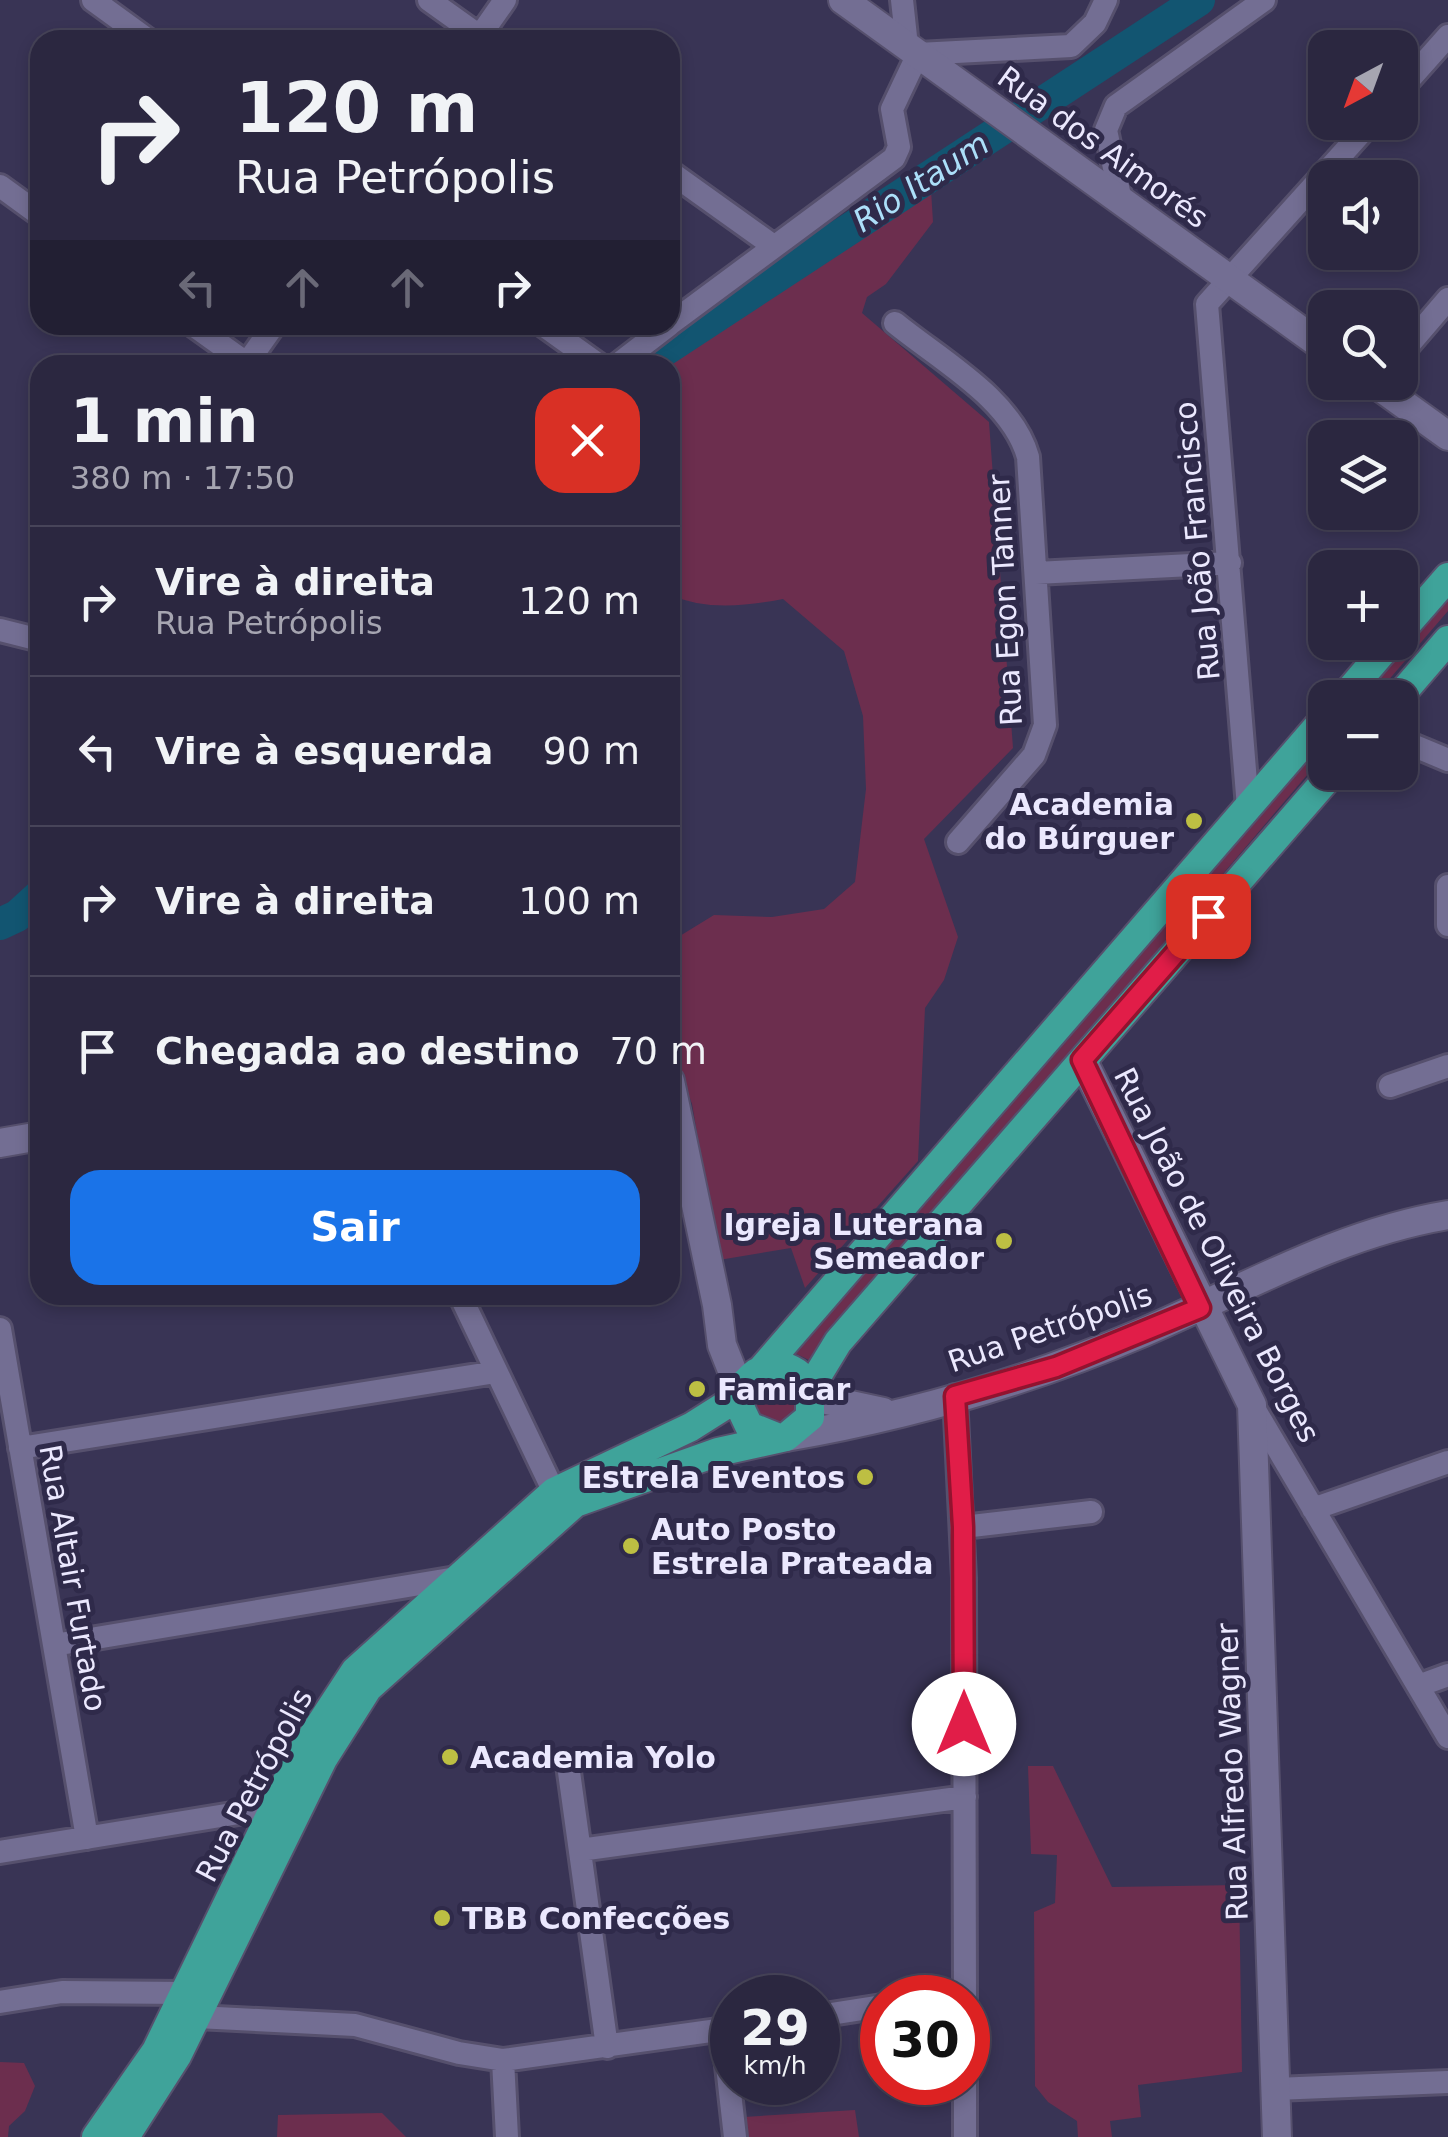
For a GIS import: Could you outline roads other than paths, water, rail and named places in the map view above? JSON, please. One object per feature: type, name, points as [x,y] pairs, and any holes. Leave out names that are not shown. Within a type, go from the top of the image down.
[{"type":"main road","points":[[1418,611],[1448,577]]},
{"type":"main road","points":[[1414,680],[1448,640]]},
{"type":"main road","points":[[1358,680],[1376,660]]},
{"type":"main road","name":"Rua Petrópolis","points":[[96,2137],[192,2005],[274,1806],[321,1718],[355,1671],[554,1492],[691,1427],[749,1383],[1308,738]]},
{"type":"main road","points":[[812,1393],[790,1368],[749,1383],[750,1426],[768,1438],[783,1438],[810,1418],[812,1393],[838,1342],[1316,790]]},
{"type":"main road","name":"Rua Petrópolis","points":[[125,2137],[323,1759],[368,1688],[575,1503],[718,1452],[783,1438]]},
{"type":"street","points":[[93,0],[134,30]]},
{"type":"street","points":[[429,0],[469,30]]},
{"type":"street","points":[[487,30],[505,0]]},
{"type":"street","name":"Rua dos Aimorés","points":[[843,0],[1308,336]]},
{"type":"street","points":[[680,316],[894,158],[899,147],[892,109],[913,50],[902,0]]},
{"type":"street","points":[[913,50],[1072,46],[1095,24],[1106,0]]},
{"type":"street","points":[[1122,201],[1106,130],[1116,106],[1264,0]]},
{"type":"street","points":[[1418,70],[1448,36]]},
{"type":"street","name":"Rua João Francisco","points":[[1248,807],[1207,304],[1355,140]]},
{"type":"street","points":[[680,179],[772,245]]},
{"type":"street","points":[[0,186],[30,208]]},
{"type":"street","points":[[1418,334],[1448,299]]},
{"type":"street","name":"Rua Egon Tanner","points":[[895,323],[998,407],[1023,440],[1045,725],[1041,742],[958,842]]},
{"type":"street","points":[[208,335],[236,355]]},
{"type":"street","points":[[557,335],[585,355]]},
{"type":"street","points":[[630,355],[655,335]]},
{"type":"street","points":[[1398,400],[1448,436]]},
{"type":"street","points":[[1036,573],[1230,563]]},
{"type":"street","points":[[0,631],[30,638]]},
{"type":"street","points":[[1418,748],[1448,760]]},
{"type":"street","name":"Rua João de Oliveira Borges","points":[[1082,1060],[1200,1308],[1252,1406],[1448,1737]]},
{"type":"street","points":[[1390,1086],[1448,1066]]},
{"type":"street","points":[[680,1128],[718,1305],[749,1383]]},
{"type":"street","points":[[0,1142],[30,1138]]},
{"type":"street","name":"Rua Petrópolis","points":[[783,1438],[895,1414],[1056,1367],[1355,1238],[1448,1216]]},
{"type":"street","points":[[465,1305],[554,1492]]},
{"type":"street","name":"Rua Altair Furtado","points":[[0,1329],[87,1838]]},
{"type":"street","points":[[20,1448],[496,1372]]},
{"type":"street","name":"Rua Petrópolis","points":[[812,1393],[895,1414]]},
{"type":"street","points":[[955,1396],[963,1527],[965,1798],[958,1975]]},
{"type":"street","name":"Rua Alfredo Wagner","points":[[1252,1406],[1277,2137]]},
{"type":"street","points":[[1313,1509],[1448,1462]]},
{"type":"street","points":[[963,1527],[1092,1512]]},
{"type":"street","points":[[54,1645],[456,1578]]},
{"type":"street","points":[[1418,1686],[1448,1675]]},
{"type":"street","points":[[569,1772],[606,2047]]},
{"type":"street","points":[[580,1850],[965,1798]]},
{"type":"street","points":[[0,1852],[274,1806]]},
{"type":"street","points":[[0,2002],[62,1992],[192,2005],[356,2025],[459,2054],[502,2060],[710,2032]]},
{"type":"street","points":[[502,2060],[507,2137]]},
{"type":"street","points":[[1275,2090],[1448,2082]]},
{"type":"street","points":[[733,2105],[735,2137]]},
{"type":"street","points":[[965,2105],[965,2137]]},
{"type":"waterway","name":"Rio Itaum","points":[[657,355],[1199,0]]},
{"type":"waterway","name":"Rio Itaum","points":[[0,924],[30,904]]},
{"type":"place","name":"Academia do Búrguer","points":[[1194,821]]},
{"type":"place","name":"Igreja Luterana Semeador","points":[[1004,1241]]},
{"type":"place","name":"Famicar","points":[[697,1389]]},
{"type":"place","name":"Estrela Eventos","points":[[865,1477]]},
{"type":"place","name":"Auto Posto Estrela Prateada","points":[[631,1546]]},
{"type":"place","name":"Academia Yolo","points":[[450,1757]]},
{"type":"place","name":"TBB Confecções","points":[[442,1918]]}]
